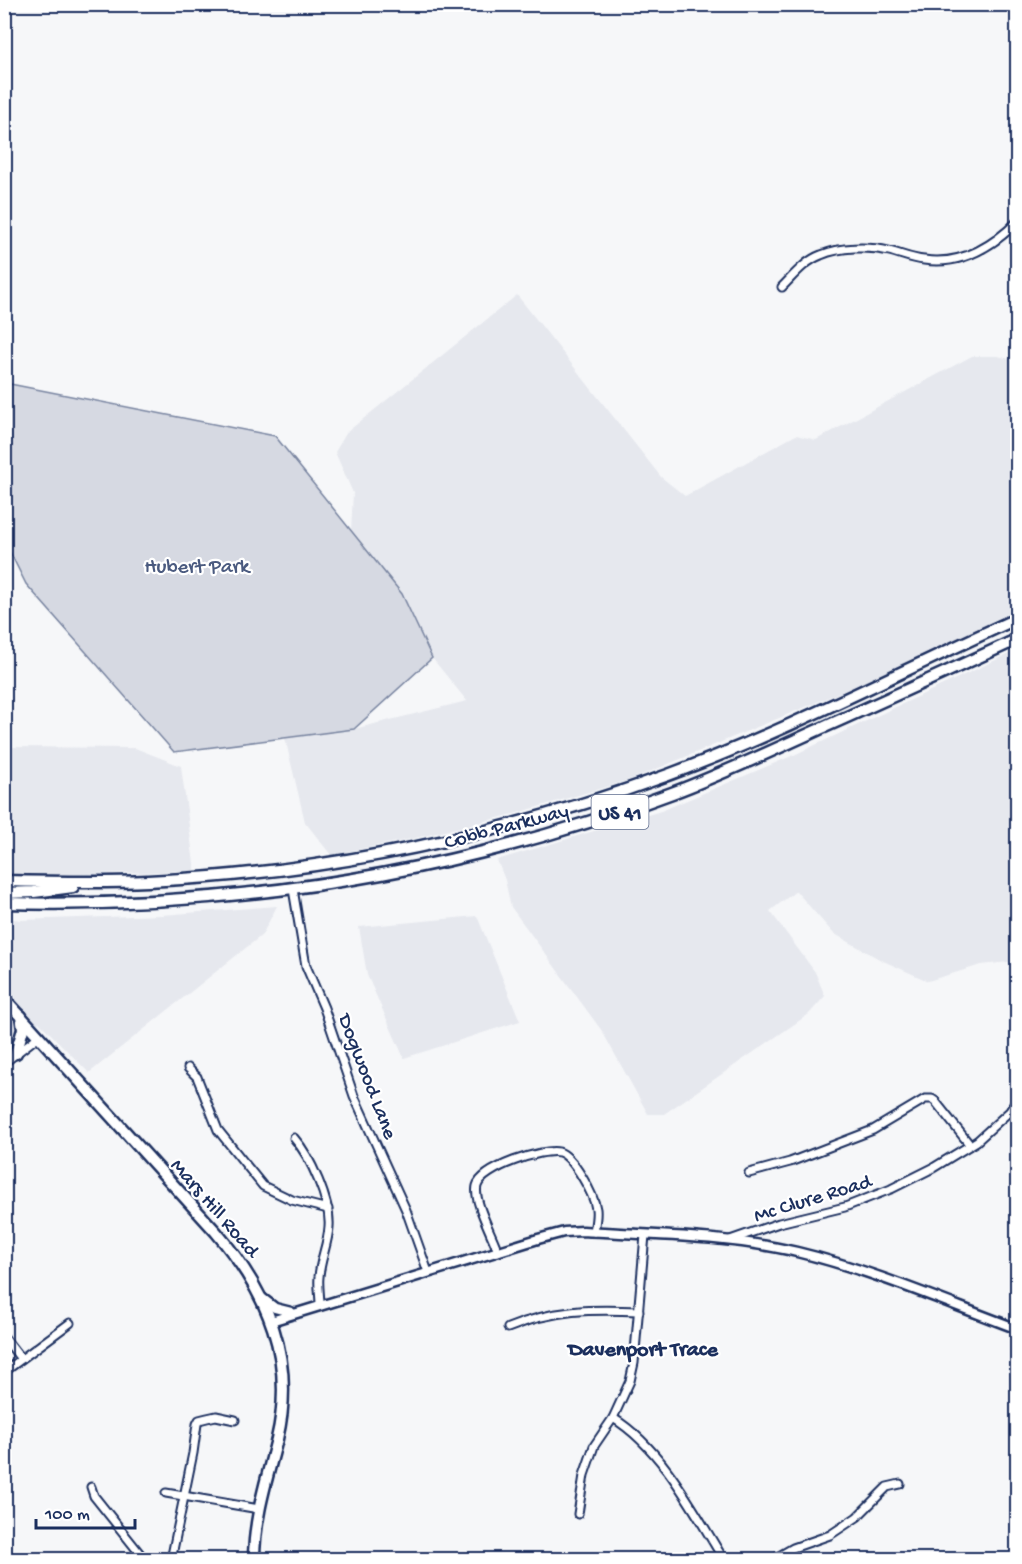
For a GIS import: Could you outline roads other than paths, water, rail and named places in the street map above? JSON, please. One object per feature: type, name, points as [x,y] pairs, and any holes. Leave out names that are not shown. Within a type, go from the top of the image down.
[{"type":"main road","name":"Cobb Parkway","points":[[4,881],[99,882],[196,878],[313,865],[431,844],[556,812],[668,775],[735,748],[1017,618]]},
{"type":"main road","name":"Cobb Parkway","points":[[4,903],[157,902],[227,897],[388,874],[465,857],[566,830],[675,792],[768,754],[1017,639]]},
{"type":"main road","points":[[4,893],[52,890],[99,882]]},
{"type":"main road","name":"Mars Hill Road","points":[[4,998],[230,1248],[262,1298],[271,1321],[282,1363],[283,1399],[277,1439],[259,1509],[254,1537],[254,1560]]},
{"type":"main road","points":[[16,1053],[23,1029],[20,1016]]},
{"type":"street","points":[[782,287],[805,264],[821,255],[838,251],[876,249],[924,261],[944,262],[964,258],[994,242],[1017,221]]},
{"type":"street","name":"Dogwood Lane","points":[[293,889],[306,966],[324,1008],[354,1096],[406,1210],[428,1272]]},
{"type":"street","points":[[4,1063],[39,1036]]},
{"type":"street","points":[[188,1068],[197,1077],[218,1130],[263,1186],[292,1200],[328,1209]]},
{"type":"street","points":[[749,1173],[790,1162],[863,1134],[926,1099],[932,1098],[970,1145]]},
{"type":"street","name":"Mc Clure Road","points":[[730,1240],[779,1223],[845,1207],[891,1190],[970,1145],[1010,1111],[1017,1098]]},
{"type":"street","points":[[294,1138],[303,1147],[328,1209],[329,1227],[319,1279],[320,1305]]},
{"type":"street","points":[[498,1252],[479,1203],[477,1186],[481,1178],[490,1170],[550,1151],[560,1152],[567,1156],[587,1187],[597,1210],[594,1232]]},
{"type":"street","points":[[271,1321],[564,1232],[594,1232],[730,1240],[797,1252],[926,1293],[1017,1329]]},
{"type":"street","points":[[578,1514],[584,1475],[594,1446],[613,1418],[630,1381],[645,1235]]},
{"type":"street","points":[[262,1298],[280,1310],[298,1312]]},
{"type":"street","points":[[508,1328],[529,1319],[561,1312],[592,1309],[639,1311]]},
{"type":"street","points":[[4,1372],[70,1323]]},
{"type":"street","points":[[4,1337],[21,1359]]},
{"type":"street","points":[[171,1560],[197,1424],[199,1420],[216,1416],[235,1420]]},
{"type":"street","points":[[613,1418],[634,1432],[652,1450],[724,1560]]},
{"type":"street","points":[[772,1560],[793,1548],[830,1535],[857,1517],[887,1487],[900,1484]]},
{"type":"street","points":[[91,1487],[94,1496],[145,1560]]},
{"type":"street","points":[[166,1493],[259,1509]]},
{"type":"district","name":"Davenport Trace","points":[[643,1347]]},
{"type":"park label","name":"Hubert Park","points":[[197,565]]}]
